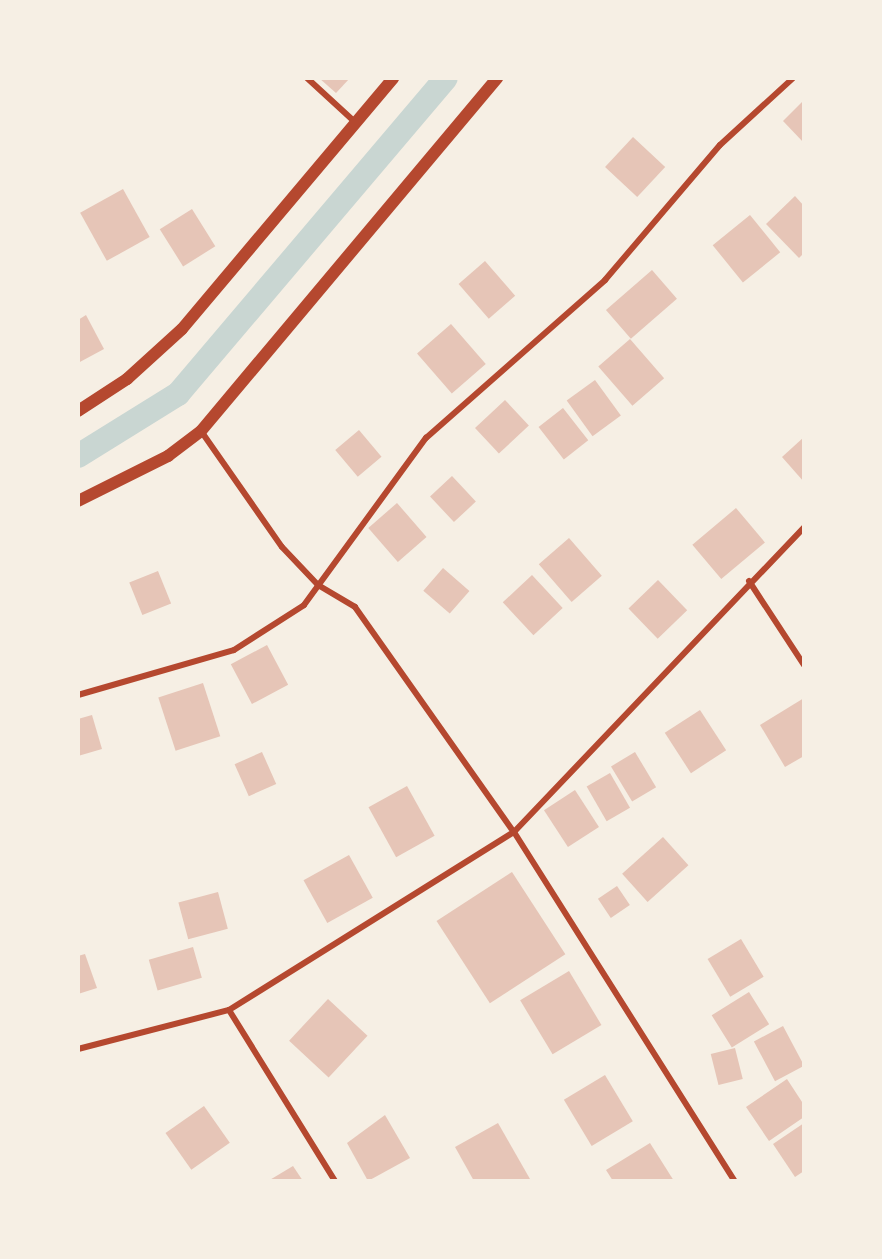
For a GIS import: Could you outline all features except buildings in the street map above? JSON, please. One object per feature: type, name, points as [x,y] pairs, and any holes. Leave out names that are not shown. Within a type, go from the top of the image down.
[{"type":"main road","points":[[78,411],[127,379],[176,336],[393,78]]},
{"type":"main road","points":[[78,501],[168,456],[201,431],[497,78]]},
{"type":"street","points":[[308,78],[356,122]]},
{"type":"street","points":[[78,695],[234,650],[304,605],[426,438],[605,280],[720,145],[793,78]]},
{"type":"street","points":[[201,431],[282,547],[318,585],[355,607],[514,832],[735,1181]]},
{"type":"street","points":[[78,1049],[229,1010],[514,832],[749,581],[804,527]]},
{"type":"street","points":[[749,581],[804,665]]},
{"type":"street","points":[[229,1010],[335,1181]]},
{"type":"waterway","points":[[78,456],[178,394],[446,78]]}]
